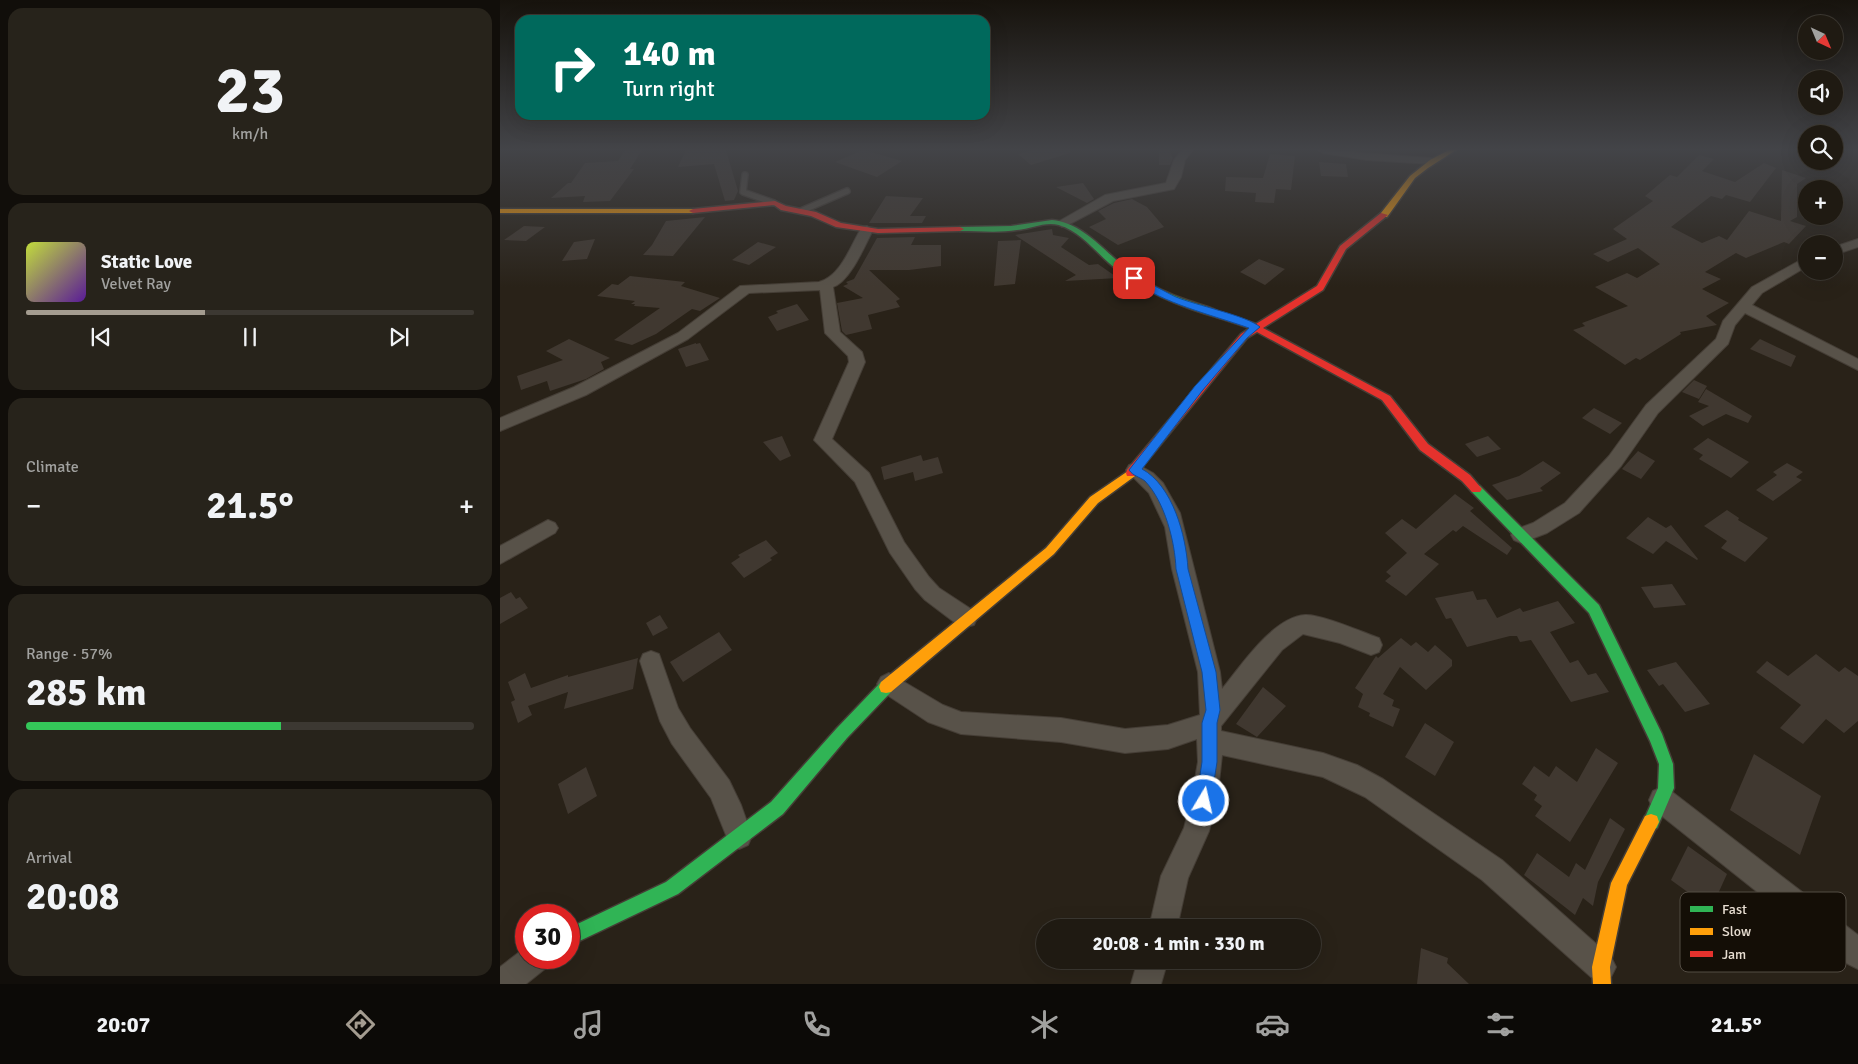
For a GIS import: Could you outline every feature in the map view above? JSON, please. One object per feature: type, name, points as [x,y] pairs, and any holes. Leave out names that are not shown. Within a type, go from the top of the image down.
[{"type":"street","points":[[1062,223],[1108,198],[1119,196]]},
{"type":"street","points":[[580,932],[672,888],[777,808],[842,733],[889,684],[966,618],[1050,552],[1102,493],[1135,470],[1199,388],[1244,336],[1255,327],[1320,288],[1330,275],[1339,252],[1375,224],[1396,203],[1399,196]]},
{"type":"street","points":[[500,211],[690,211],[774,203],[784,208],[801,211],[839,225],[867,230],[909,232],[1017,228],[1049,222],[1062,223],[1085,237],[1120,268],[1147,287],[1175,300],[1255,327],[1352,377],[1386,398],[1424,447],[1466,478],[1594,609],[1658,739],[1666,764],[1666,788],[1662,800],[1619,883],[1602,976]]},
{"type":"street","points":[[500,425],[586,388],[683,336],[744,289],[826,285],[841,275],[867,230]]},
{"type":"street","points":[[1843,248],[1858,242]]},
{"type":"street","points":[[1521,535],[1540,528],[1572,508],[1615,461],[1652,409],[1724,341],[1728,324],[1742,306],[1757,290],[1798,266]]},
{"type":"street","points":[[826,285],[834,333],[856,355],[857,362],[823,440],[862,478],[886,527],[911,569],[932,594],[966,618]]},
{"type":"street","points":[[1742,306],[1858,365]]},
{"type":"street","points":[[1135,470],[1148,478],[1159,490],[1176,535],[1181,552],[1182,569],[1210,678],[1213,710],[1204,801],[1196,832],[1175,876],[1165,919]]},
{"type":"street","points":[[500,556],[548,528]]},
{"type":"street","points":[[1210,732],[1274,643],[1297,626],[1306,624],[1371,645]]},
{"type":"street","points":[[651,661],[668,713],[681,736],[720,789],[732,814],[739,836]]},
{"type":"street","points":[[889,684],[936,714],[961,723],[981,726],[1061,730],[1125,741],[1210,732],[1348,774],[1374,788],[1492,870],[1602,976]]},
{"type":"street","points":[[1662,800],[1781,892]]},
{"type":"street","points":[[1846,944],[1858,954]]},
{"type":"street","points":[[502,984],[522,969]]},
{"type":"street","points":[[1146,984],[1150,969]]},
{"type":"lane","points":[[754,196],[774,203]]},
{"type":"lane","points":[[801,211],[836,196]]},
{"type":"building","points":[[553,196],[614,196],[610,201],[583,202],[585,196],[551,198]]},
{"type":"building","points":[[723,196],[736,196],[734,200],[725,201]]},
{"type":"building","points":[[886,196],[923,198],[910,216],[926,216],[922,223],[869,223]]},
{"type":"building","points":[[1073,196],[1092,196],[1094,199],[1087,203]]},
{"type":"building","points":[[1256,196],[1275,196],[1274,203],[1255,202]]},
{"type":"building","points":[[1645,196],[1725,196],[1722,199],[1711,196],[1671,227],[1702,243],[1719,236],[1727,240],[1749,211],[1781,221],[1781,196],[1797,196],[1797,217],[1790,221],[1806,226],[1789,244],[1784,242],[1746,258],[1736,253],[1705,272],[1721,279],[1702,289],[1729,303],[1706,316],[1717,325],[1680,332],[1681,334],[1640,360],[1636,358],[1625,365],[1573,330],[1585,326],[1582,323],[1628,306],[1595,287],[1627,273],[1637,278],[1660,264],[1638,248],[1608,262],[1593,254],[1627,239],[1613,229],[1653,201]]},
{"type":"building","points":[[1729,196],[1755,196],[1750,202]]},
{"type":"building","points":[[1132,199],[1147,207],[1164,227],[1118,245],[1089,227],[1106,219],[1098,211],[1114,203]]},
{"type":"building","points":[[705,217],[673,256],[643,255],[652,245],[666,221]]},
{"type":"building","points":[[524,226],[545,227],[526,241],[504,240]]},
{"type":"building","points":[[1052,229],[1053,235],[1069,238],[1061,247],[1089,265],[1098,264],[1118,278],[1065,281],[1076,275],[1015,235]]},
{"type":"building","points":[[915,237],[911,245],[941,245],[941,266],[909,270],[869,270],[900,299],[896,301],[900,307],[868,315],[872,329],[846,335],[842,331],[837,303],[863,298],[843,286],[848,284],[846,282],[854,279],[877,238]]},
{"type":"building","points":[[595,239],[587,259],[562,261],[574,242]]},
{"type":"building","points":[[1021,240],[1015,284],[994,286],[998,241]]},
{"type":"building","points":[[758,242],[776,247],[749,265],[732,260]]},
{"type":"building","points":[[1259,259],[1285,269],[1265,285],[1240,272]]},
{"type":"building","points":[[630,276],[685,282],[681,286],[720,298],[700,311],[692,309],[656,334],[632,345],[614,340],[660,308],[634,306],[635,304],[631,304],[635,301],[597,296],[612,284],[618,285]]},
{"type":"building","points":[[797,304],[809,320],[777,331],[768,317],[778,313],[776,311]]},
{"type":"building","points":[[569,339],[610,358],[601,362],[604,369],[586,379],[550,391],[547,381],[521,390],[517,376],[563,360],[546,351]]},
{"type":"building","points":[[1760,339],[1796,356],[1791,367],[1750,349]]},
{"type":"building","points":[[700,343],[709,360],[686,367],[678,349]]},
{"type":"building","points":[[1694,380],[1707,386],[1699,399],[1682,392]]},
{"type":"building","points":[[1706,389],[1752,416],[1748,423],[1726,414],[1703,426],[1689,416],[1709,406],[1698,402]]},
{"type":"building","points":[[1594,408],[1622,423],[1610,434],[1582,418]]},
{"type":"building","points":[[782,436],[791,456],[780,461],[763,442]]},
{"type":"building","points":[[1488,436],[1501,449],[1477,457],[1465,444]]},
{"type":"building","points":[[1708,438],[1749,462],[1731,478],[1699,459],[1703,455],[1693,449]]},
{"type":"building","points":[[1638,451],[1655,461],[1641,479],[1622,469]]},
{"type":"building","points":[[921,455],[923,461],[938,457],[943,473],[915,481],[913,472],[884,480],[881,467]]},
{"type":"building","points":[[1543,461],[1561,473],[1540,488],[1543,491],[1507,500],[1492,485],[1519,476]]},
{"type":"building","points":[[1787,463],[1803,472],[1796,477],[1802,480],[1773,501],[1756,490],[1777,475],[1773,472]]},
{"type":"building","points":[[1455,494],[1474,508],[1470,511],[1512,548],[1507,555],[1463,526],[1456,532],[1453,530],[1424,554],[1439,564],[1406,596],[1385,581],[1391,576],[1386,572],[1407,553],[1385,533],[1402,519],[1416,529]]},
{"type":"building","points":[[1727,510],[1739,518],[1738,520],[1768,538],[1745,562],[1721,548],[1727,541],[1704,526]]},
{"type":"building","points":[[1648,517],[1666,528],[1671,525],[1698,559],[1666,541],[1653,554],[1626,538]]},
{"type":"building","points":[[766,540],[778,553],[770,558],[772,560],[744,578],[731,563],[740,557],[738,555]]},
{"type":"building","points":[[1672,584],[1686,605],[1654,608],[1641,587]]},
{"type":"building","points":[[1473,591],[1477,600],[1486,599],[1497,618],[1520,608],[1523,612],[1558,601],[1575,623],[1550,632],[1570,663],[1578,660],[1588,675],[1596,673],[1609,692],[1571,702],[1531,640],[1520,642],[1517,636],[1510,636],[1467,647],[1451,618],[1446,619],[1435,598]]},
{"type":"building","points":[[511,592],[516,599],[520,597],[528,608],[500,624],[500,598]]},
{"type":"building","points":[[660,615],[668,628],[653,636],[646,623]]},
{"type":"building","points":[[719,632],[732,650],[683,682],[670,662]]},
{"type":"building","points":[[1401,638],[1411,646],[1416,642],[1428,652],[1435,645],[1452,660],[1452,666],[1426,690],[1400,667],[1383,694],[1394,700],[1392,706],[1400,709],[1393,727],[1369,716],[1370,713],[1358,707],[1363,694],[1355,688],[1376,656],[1378,658]]},
{"type":"building","points":[[1816,654],[1839,672],[1845,667],[1858,676],[1858,721],[1844,733],[1826,719],[1803,744],[1780,728],[1801,705],[1756,672],[1767,661],[1788,676]]},
{"type":"building","points":[[638,658],[633,689],[564,709],[568,692],[528,706],[532,715],[518,723],[511,702],[515,700],[508,682],[525,673],[531,688],[568,675],[568,677]]},
{"type":"building","points":[[1676,662],[1710,704],[1685,712],[1663,684],[1659,686],[1647,670]]},
{"type":"building","points":[[1263,687],[1286,706],[1257,737],[1236,724]]},
{"type":"building","points":[[1425,723],[1454,742],[1435,776],[1405,757]]},
{"type":"building","points":[[1596,748],[1618,763],[1570,842],[1535,816],[1542,806],[1534,800],[1537,795],[1522,784],[1534,766],[1549,777],[1556,766],[1577,782]]},
{"type":"building","points":[[1754,754],[1821,796],[1800,855],[1730,810]]},
{"type":"building","points":[[586,767],[597,796],[568,814],[558,784]]},
{"type":"building","points":[[1610,818],[1625,829],[1598,882],[1593,906],[1583,898],[1575,915],[1524,875],[1537,853],[1569,877],[1576,863],[1585,870]]},
{"type":"building","points":[[1688,846],[1727,874],[1719,892],[1688,892],[1671,880]]},
{"type":"building","points":[[1421,948],[1448,958],[1447,963],[1469,984],[1417,984]]},
{"type":"traffic: fast","points":[[960,229],[1011,229],[1040,223],[1058,222],[1079,233],[1120,268],[1143,284],[1180,301],[1220,315]]},
{"type":"traffic: fast","points":[[1476,489],[1594,609],[1657,739],[1666,764],[1666,788],[1651,822]]},
{"type":"traffic: fast","points":[[580,932],[672,888],[777,808],[842,733],[886,687]]},
{"type":"traffic: slow","points":[[1384,215],[1398,196]]},
{"type":"traffic: slow","points":[[500,211],[693,211]]},
{"type":"traffic: slow","points":[[886,687],[1050,551],[1094,500],[1131,473]]},
{"type":"traffic: slow","points":[[1602,984],[1601,967],[1619,883],[1651,822]]},
{"type":"traffic: jam","points":[[693,211],[775,203],[784,208],[813,214],[839,225],[878,231],[960,229]]},
{"type":"traffic: jam","points":[[1131,473],[1244,336],[1320,288],[1343,248],[1384,215]]},
{"type":"traffic: jam","points":[[1220,315],[1255,327],[1386,398],[1424,447],[1466,478],[1476,489]]},
{"type":"route","points":[[1134,278],[1147,287],[1175,300],[1255,327],[1244,336],[1199,388],[1135,470],[1148,478],[1159,490],[1165,502],[1181,552],[1182,569],[1209,672],[1213,710],[1209,723],[1211,741],[1210,762],[1204,801]]}]
